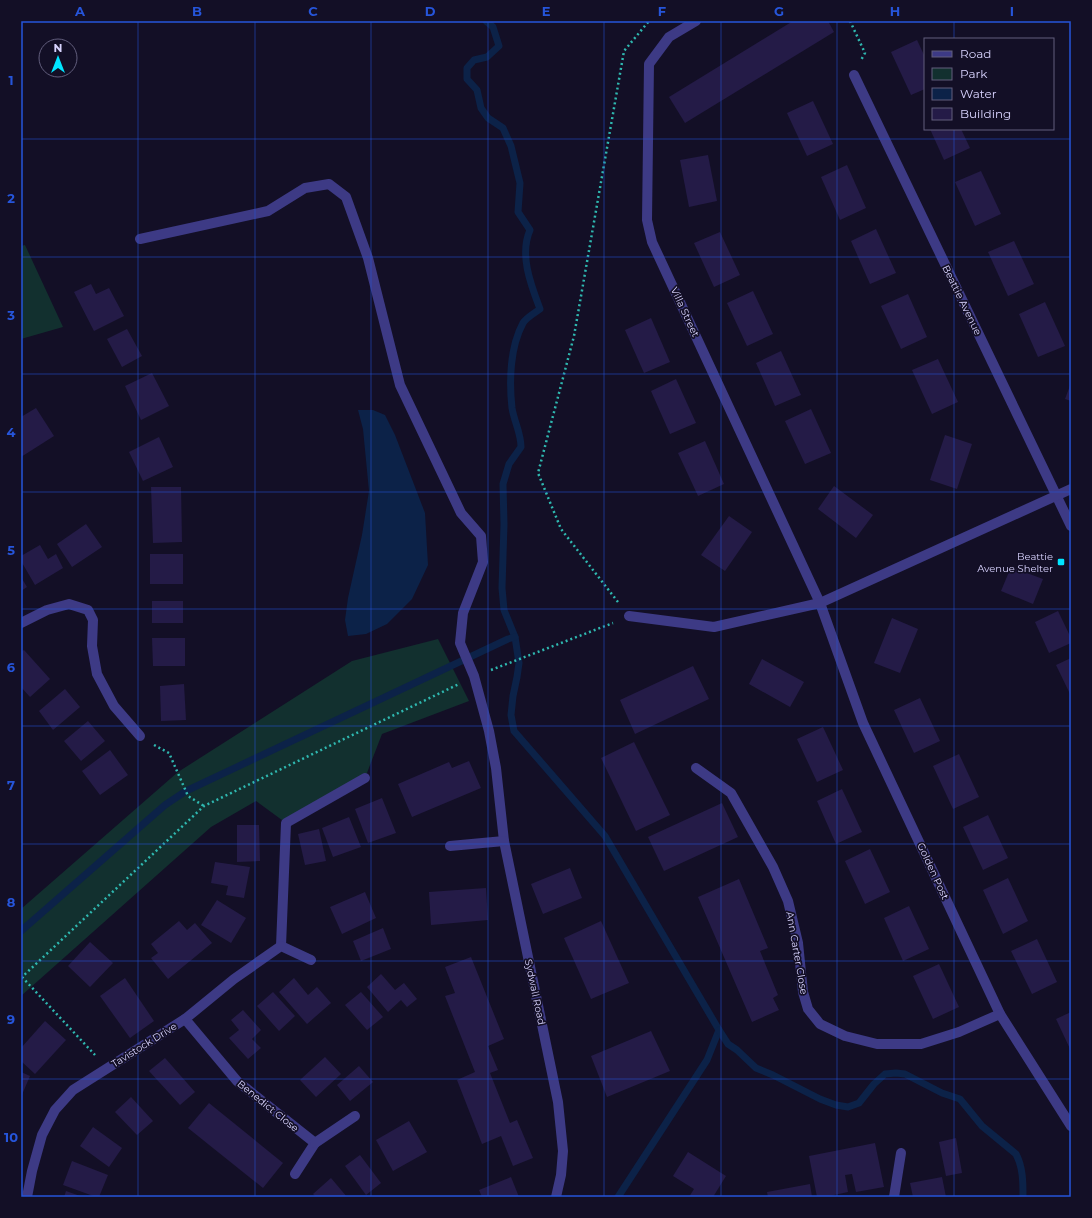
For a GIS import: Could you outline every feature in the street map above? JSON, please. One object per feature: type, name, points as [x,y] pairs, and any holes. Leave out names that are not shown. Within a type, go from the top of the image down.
[{"type":"street","name":"Villa Street","points":[[696,21],[669,37],[649,64],[647,220],[652,242],[820,603]]},
{"type":"street","name":"Beattie Avenue","points":[[854,75],[1071,526]]},
{"type":"street","name":"Sydwall Road","points":[[140,239],[268,211],[305,188],[329,184],[346,197],[368,258],[400,385],[461,513],[481,536],[483,562],[463,613],[460,643],[474,675],[489,731],[496,768],[504,841],[558,1102],[563,1151],[561,1175],[556,1197]]},
{"type":"street","points":[[629,616],[714,627],[820,603],[1071,488]]},
{"type":"street","name":"Golden Post","points":[[820,603],[863,722],[1000,1014],[1071,1126]]},
{"type":"street","points":[[21,623],[47,610],[70,604],[88,610],[93,620],[92,646],[97,674],[114,706],[140,736]]},
{"type":"street","name":"Ann Carter Close","points":[[696,768],[731,793],[773,867],[788,901],[798,943],[803,992],[808,1009],[820,1024],[845,1036],[877,1044],[921,1044],[959,1032],[1000,1014]]},
{"type":"street","points":[[311,960],[281,946],[286,823],[365,778]]},
{"type":"street","points":[[450,846],[504,841]]},
{"type":"street","name":"Tavistock Drive","points":[[27,1197],[42,1135],[55,1110],[73,1090],[185,1019],[234,979],[281,946]]},
{"type":"street","name":"Benedict Close","points":[[185,1019],[237,1081],[315,1143]]},
{"type":"street","points":[[296,1174],[315,1143],[355,1116]]},
{"type":"street","points":[[894,1197],[901,1153]]},
{"type":"path","points":[[108,1068],[21,978],[204,806],[474,675],[502,666],[629,616],[561,529],[538,473],[574,336],[624,51],[649,21]]},
{"type":"path","points":[[850,21],[865,53],[854,75]]},
{"type":"path","points":[[140,736],[169,753],[188,796],[204,806]]},
{"type":"green space","points":[[25,245],[63,327],[21,339],[21,246]]},
{"type":"green space","points":[[438,639],[469,701],[382,734],[365,778],[286,823],[256,801],[211,827],[21,996],[21,909],[178,772],[352,661]]},
{"type":"water","points":[[358,410],[373,410],[385,415],[395,435],[425,513],[428,565],[412,599],[387,624],[366,634],[348,636],[345,620],[348,598],[362,535],[369,491],[363,429]]},
{"type":"building","points":[[793,21],[828,21],[834,32],[685,123],[669,97]]},
{"type":"building","points":[[917,40],[924,55],[924,89],[911,95],[891,52]]},
{"type":"building","points":[[813,101],[833,144],[807,156],[787,113]]},
{"type":"building","points":[[930,130],[961,130],[970,148],[944,160]]},
{"type":"building","points":[[708,155],[717,201],[689,207],[680,160]]},
{"type":"building","points":[[847,165],[866,208],[840,220],[821,177]]},
{"type":"building","points":[[981,171],[1001,214],[975,226],[955,182]]},
{"type":"building","points":[[876,229],[896,273],[870,284],[851,241]]},
{"type":"building","points":[[720,232],[740,275],[714,287],[694,243]]},
{"type":"building","points":[[1014,241],[1034,284],[1008,296],[988,252]]},
{"type":"building","points":[[91,284],[96,294],[109,288],[124,316],[94,331],[74,292]]},
{"type":"building","points":[[753,291],[773,334],[747,346],[727,303]]},
{"type":"building","points":[[908,294],[927,337],[901,349],[881,306]]},
{"type":"building","points":[[1045,302],[1065,346],[1038,357],[1019,314]]},
{"type":"building","points":[[651,318],[670,362],[644,373],[625,330]]},
{"type":"building","points":[[127,329],[142,356],[122,367],[107,339]]},
{"type":"building","points":[[781,351],[801,395],[775,406],[756,363]]},
{"type":"building","points":[[938,359],[958,402],[932,414],[912,370]]},
{"type":"building","points":[[152,373],[169,406],[141,420],[125,386]]},
{"type":"building","points":[[676,379],[696,423],[670,434],[651,391]]},
{"type":"building","points":[[1071,383],[1071,401],[1065,399]]},
{"type":"building","points":[[36,408],[54,436],[21,457],[21,417]]},
{"type":"building","points":[[811,409],[831,453],[805,464],[785,421]]},
{"type":"building","points":[[945,435],[972,444],[957,489],[930,480]]},
{"type":"building","points":[[159,437],[173,467],[143,481],[129,452]]},
{"type":"building","points":[[705,441],[724,484],[698,496],[678,453]]},
{"type":"building","points":[[834,486],[873,515],[856,538],[818,509]]},
{"type":"building","points":[[151,487],[181,487],[182,542],[153,543]]},
{"type":"building","points":[[729,516],[752,532],[725,571],[701,555]]},
{"type":"building","points":[[86,524],[102,547],[72,567],[57,544]]},
{"type":"building","points":[[40,545],[48,559],[56,554],[63,568],[35,585],[21,561],[21,556]]},
{"type":"building","points":[[150,554],[183,554],[183,584],[150,584]]},
{"type":"building","points":[[1011,567],[1043,579],[1033,604],[1001,591]]},
{"type":"building","points":[[21,577],[27,587],[21,591]]},
{"type":"building","points":[[152,601],[183,601],[183,623],[152,623]]},
{"type":"building","points":[[1058,611],[1071,638],[1071,643],[1049,653],[1035,622]]},
{"type":"building","points":[[892,618],[918,629],[900,673],[874,663]]},
{"type":"building","points":[[152,638],[185,638],[185,666],[153,666]]},
{"type":"building","points":[[24,650],[50,679],[30,697],[21,687],[21,652]]},
{"type":"building","points":[[1071,658],[1071,696],[1056,665]]},
{"type":"building","points":[[762,659],[804,682],[790,707],[749,684]]},
{"type":"building","points":[[693,666],[709,699],[635,734],[620,700]]},
{"type":"building","points":[[184,684],[186,720],[161,721],[160,686]]},
{"type":"building","points":[[65,689],[80,707],[53,730],[39,711]]},
{"type":"building","points":[[920,698],[940,741],[914,753],[894,710]]},
{"type":"building","points":[[88,721],[105,741],[81,761],[64,741]]},
{"type":"building","points":[[823,727],[843,770],[817,782],[797,739]]},
{"type":"building","points":[[634,742],[670,815],[636,831],[601,758]]},
{"type":"building","points":[[110,750],[128,775],[100,795],[82,771]]},
{"type":"building","points":[[959,754],[979,797],[953,809],[933,766]]},
{"type":"building","points":[[469,761],[481,788],[412,817],[398,784],[449,762],[452,768]]},
{"type":"building","points":[[842,789],[862,832],[836,844],[817,801]]},
{"type":"building","points":[[382,798],[396,833],[368,843],[355,809]]},
{"type":"building","points":[[722,803],[738,837],[664,871],[648,837]]},
{"type":"building","points":[[988,815],[1008,858],[983,870],[963,827]]},
{"type":"building","points":[[349,817],[361,847],[333,857],[322,828]]},
{"type":"building","points":[[237,825],[259,825],[260,861],[237,862]]},
{"type":"building","points":[[319,829],[326,861],[305,865],[298,834]]},
{"type":"building","points":[[870,849],[890,892],[865,904],[845,861]]},
{"type":"building","points":[[215,862],[250,867],[244,898],[226,895],[228,886],[211,883]]},
{"type":"building","points":[[570,868],[582,898],[543,914],[531,884]]},
{"type":"building","points":[[1008,878],[1028,921],[1003,934],[983,890]]},
{"type":"building","points":[[739,879],[768,948],[760,951],[778,995],[773,998],[779,1010],[752,1022],[698,897]]},
{"type":"building","points":[[486,888],[488,920],[431,925],[429,892]]},
{"type":"building","points":[[365,892],[376,918],[342,934],[330,907]]},
{"type":"building","points":[[217,900],[246,918],[231,943],[201,925]]},
{"type":"building","points":[[909,906],[929,949],[903,961],[884,918]]},
{"type":"building","points":[[179,921],[187,930],[195,923],[212,943],[168,979],[151,958],[158,953],[151,944]]},
{"type":"building","points":[[601,921],[629,983],[591,999],[564,938]]},
{"type":"building","points":[[383,928],[391,949],[361,961],[353,941]]},
{"type":"building","points":[[1037,939],[1057,982],[1032,994],[1011,951]]},
{"type":"building","points":[[90,942],[113,963],[90,987],[68,966]]},
{"type":"building","points":[[471,957],[504,1039],[488,1046],[498,1070],[490,1073],[510,1123],[517,1120],[533,1158],[513,1166],[501,1136],[482,1144],[457,1080],[475,1072],[445,996],[455,993],[445,967]]},
{"type":"building","points":[[939,964],[959,1007],[933,1019],[913,976]]},
{"type":"building","points":[[381,974],[395,990],[404,983],[417,999],[407,1007],[401,1000],[388,1012],[367,987]]},
{"type":"building","points":[[125,978],[154,1021],[130,1038],[100,996]]},
{"type":"building","points":[[294,978],[308,995],[317,987],[331,1003],[307,1024],[279,992]]},
{"type":"building","points":[[273,992],[295,1016],[279,1031],[257,1006]]},
{"type":"building","points":[[361,992],[383,1017],[367,1030],[345,1005]]},
{"type":"building","points":[[243,1010],[261,1030],[252,1039],[261,1048],[248,1059],[229,1038],[239,1030],[231,1020]]},
{"type":"building","points":[[1071,1012],[1071,1051],[1056,1019]]},
{"type":"building","points":[[45,1021],[66,1040],[35,1074],[21,1061],[21,1048]]},
{"type":"building","points":[[651,1031],[670,1071],[607,1097],[591,1056]]},
{"type":"building","points":[[325,1057],[341,1074],[316,1097],[300,1080]]},
{"type":"building","points":[[165,1058],[195,1092],[180,1105],[149,1071]]},
{"type":"building","points":[[359,1066],[373,1082],[350,1101],[337,1085]]},
{"type":"building","points":[[21,1072],[30,1076],[21,1097]]},
{"type":"building","points":[[131,1097],[153,1121],[137,1135],[115,1112]]},
{"type":"building","points":[[209,1103],[283,1163],[263,1188],[188,1128]]},
{"type":"building","points":[[409,1121],[427,1152],[393,1171],[376,1140]]},
{"type":"building","points":[[93,1127],[122,1148],[109,1167],[80,1146]]},
{"type":"building","points":[[956,1138],[962,1173],[946,1176],[939,1142]]},
{"type":"building","points":[[875,1143],[884,1187],[856,1192],[852,1174],[845,1175],[848,1192],[825,1197],[817,1197],[809,1156]]},
{"type":"building","points":[[688,1152],[726,1176],[713,1197],[689,1197],[694,1189],[673,1176]]},
{"type":"building","points":[[360,1155],[381,1183],[366,1195],[345,1166]]},
{"type":"building","points":[[72,1161],[108,1175],[99,1197],[63,1185]]},
{"type":"building","points":[[511,1177],[519,1197],[482,1197],[479,1190]]},
{"type":"building","points":[[942,1177],[946,1197],[913,1197],[910,1183]]},
{"type":"building","points":[[331,1178],[347,1197],[316,1197],[313,1194]]},
{"type":"building","points":[[810,1184],[812,1197],[768,1197],[767,1192]]},
{"type":"building","points":[[66,1191],[83,1197],[64,1197]]},
{"type":"waterway","points":[[486,21],[493,27],[499,46],[487,57],[474,60],[467,68],[467,79],[477,90],[481,108],[488,118],[503,128],[511,146],[520,183],[518,212],[530,230],[527,240],[526,260],[530,280],[540,309],[523,323],[515,343],[511,376],[511,398],[521,447],[509,464],[503,484],[504,524],[502,588],[504,610],[515,637],[519,663],[511,715],[514,731],[605,836],[719,1030],[707,1060],[618,1197]]},
{"type":"waterway","points":[[21,931],[165,805],[186,791],[515,637]]},
{"type":"waterway","points":[[719,1030],[728,1044],[737,1050],[756,1068],[820,1099],[836,1105],[848,1107],[859,1103],[874,1084],[885,1074],[896,1073],[905,1074],[942,1093],[960,1099],[982,1126],[1016,1154],[1023,1180],[1023,1197]]},
{"type":"place","name":"Beattie Avenue Shelter","points":[[1061,562]]}]
